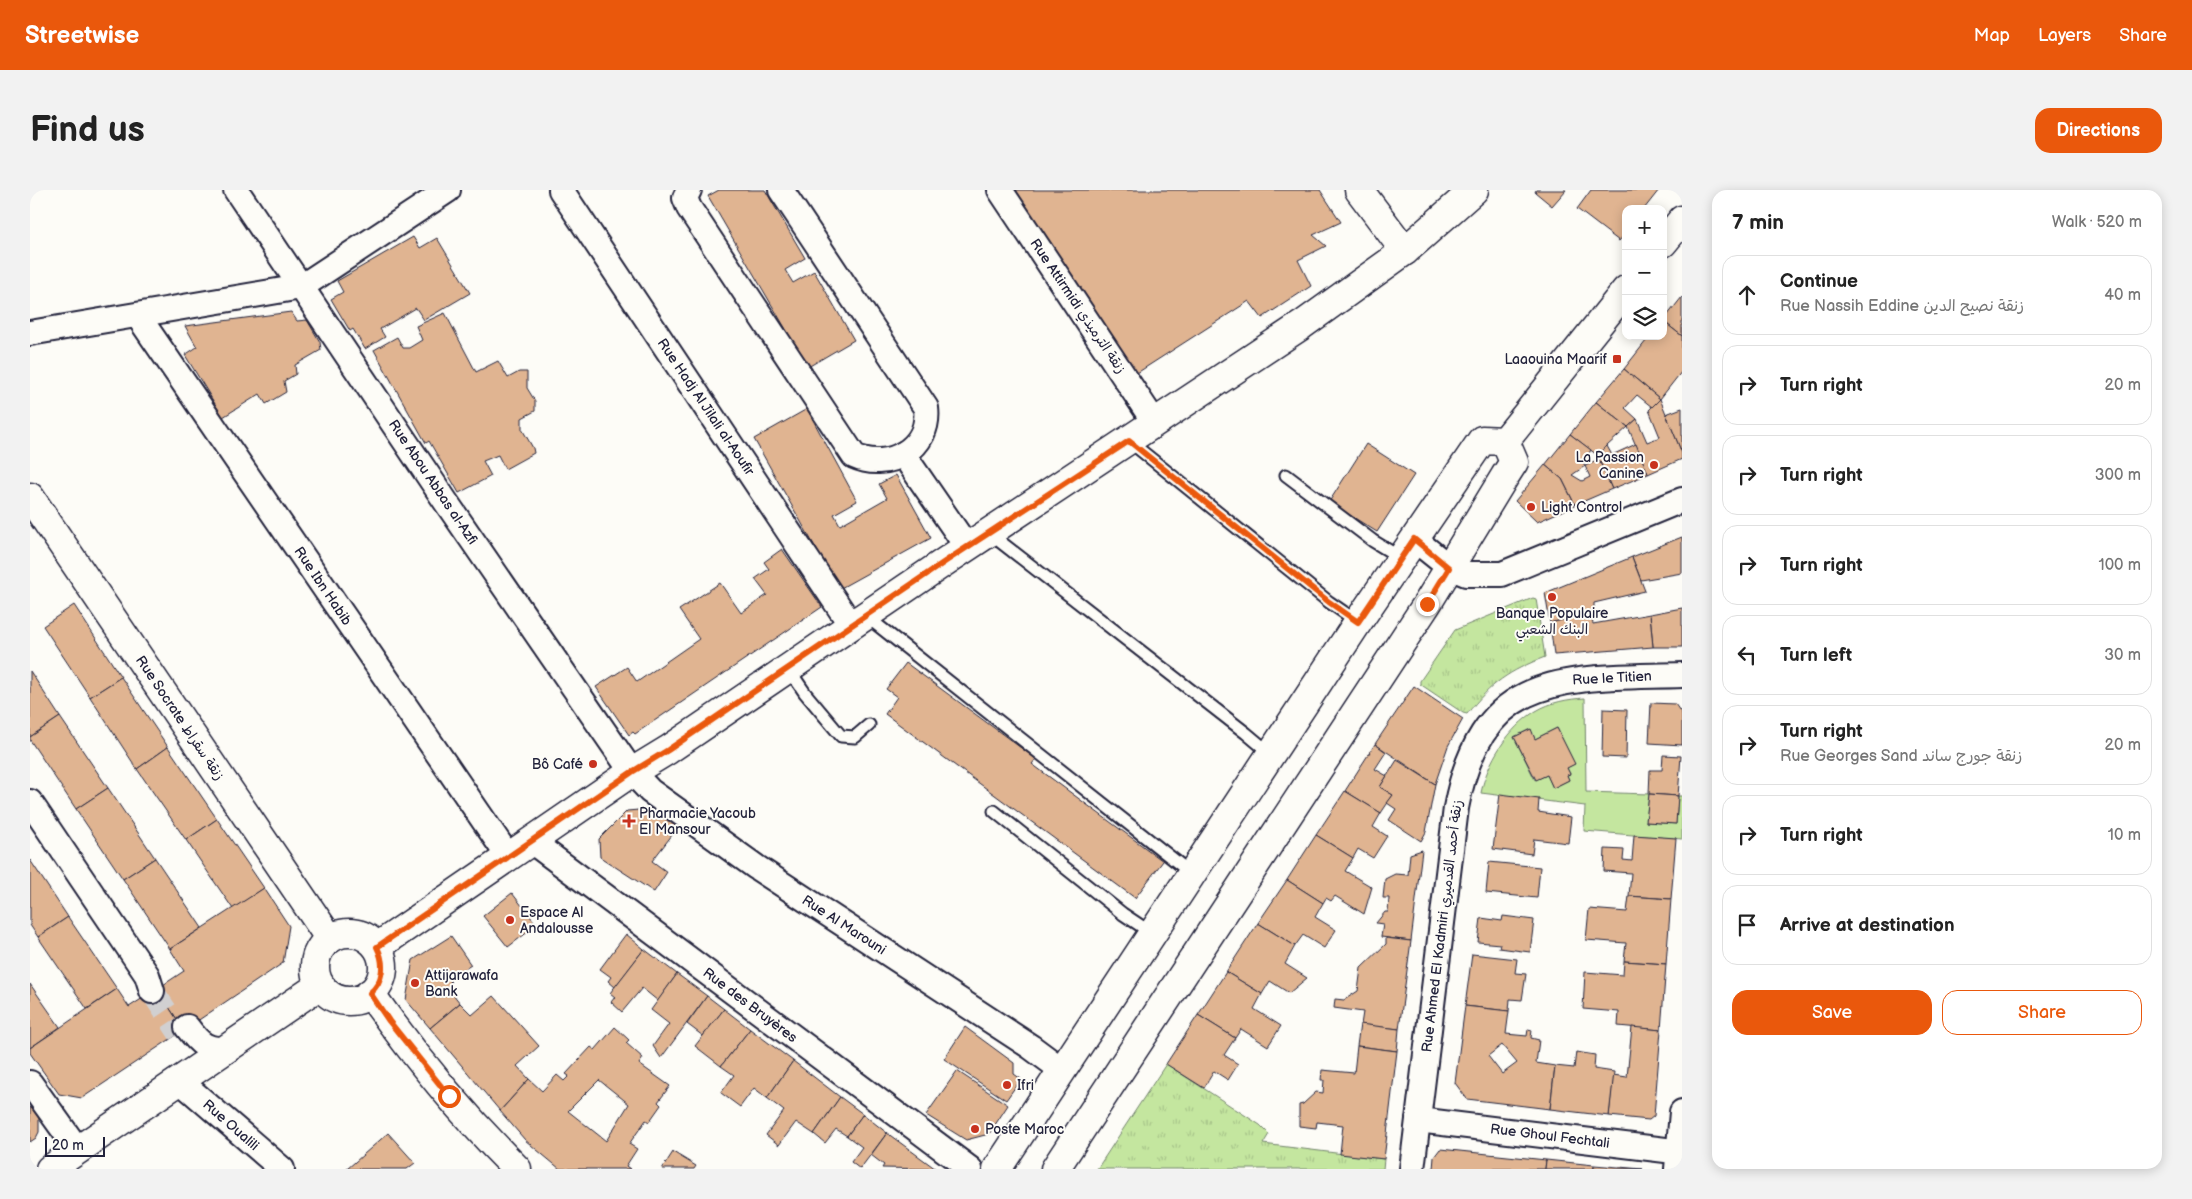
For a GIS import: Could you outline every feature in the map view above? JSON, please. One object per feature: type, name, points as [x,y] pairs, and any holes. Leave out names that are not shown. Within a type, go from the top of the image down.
[{"type":"main road","points":[[1359,190],[1405,251]]},
{"type":"main road","points":[[377,947],[508,856],[632,772],[668,750],[858,620],[1302,326],[1405,251],[1474,190]]},
{"type":"main road","points":[[1667,238],[1682,220]]},
{"type":"main road","points":[[1505,441],[1622,295]]},
{"type":"main road","points":[[998,1169],[1358,622],[1482,440],[1505,441]]},
{"type":"main road","points":[[1055,1169],[1449,568],[1514,462],[1505,441]]},
{"type":"main road","name":"Rue Socrate زنقة سقراط","points":[[30,497],[330,939]]},
{"type":"main road","points":[[355,934],[365,937],[377,947],[382,961],[382,972],[377,986],[370,993],[360,999],[343,1000],[333,996],[320,985],[316,976],[316,960],[323,946],[330,939],[340,935],[355,934]]},
{"type":"main road","points":[[50,1169],[320,985]]},
{"type":"main road","points":[[370,993],[440,1085],[517,1169]]},
{"type":"street","name":"Rue Abou Abbas al-Azfi","points":[[236,190],[300,287],[632,772]]},
{"type":"street","points":[[30,333],[300,287],[448,190]]},
{"type":"street","name":"Rue Hadj Al Jilali al-Aoufir","points":[[561,190],[858,620]]},
{"type":"street","points":[[689,190],[685,198],[689,208],[854,456],[865,461],[876,462],[903,454],[917,442],[924,432],[927,420],[926,408],[782,190]]},
{"type":"street","name":"Rue Attirmidi زنقة الترميذي","points":[[1000,190],[1155,423]]},
{"type":"street","name":"Rue Ibn Habib","points":[[138,316],[508,856]]},
{"type":"street","points":[[903,454],[978,540]]},
{"type":"street","points":[[1408,549],[1466,574],[1502,574],[1682,500]]},
{"type":"street","name":"Rue le Titien","points":[[1515,700],[1534,690],[1556,682],[1578,678],[1682,675]]},
{"type":"street","name":"Rue Ahmed El Kadmiri زنقة أحمد القدميري","points":[[1412,1169],[1450,852],[1461,783],[1467,764],[1481,736],[1490,723],[1515,700]]},
{"type":"street","name":"Rue Al Marouni","points":[[632,772],[650,791],[756,867],[1031,1047],[1062,1070]]},
{"type":"street","points":[[30,802],[153,984]]},
{"type":"street","name":"Rue des Bruyères","points":[[531,841],[970,1169]]},
{"type":"street","points":[[183,1079],[188,1068],[184,1030],[202,1046],[214,1050],[228,1048]]},
{"type":"street","name":"Rue Oualili","points":[[183,1079],[282,1169]]},
{"type":"street","points":[[30,1083],[78,1150]]},
{"type":"street","points":[[1679,1158],[1682,1112]]},
{"type":"street","name":"Rue Ghoul Fechtali","points":[[1418,1120],[1679,1158]]},
{"type":"lane","points":[[1129,441],[1329,602],[1358,622]]},
{"type":"lane","points":[[1286,475],[1374,541],[1408,549]]},
{"type":"lane","points":[[978,540],[1246,733],[1271,754]]},
{"type":"lane","points":[[858,620],[1166,851],[1192,874]]},
{"type":"lane","points":[[788,668],[805,694],[841,736],[855,737],[870,725]]},
{"type":"lane","points":[[994,811],[1123,914],[1153,934]]},
{"type":"green space","points":[[1533,598],[1536,599],[1545,657],[1521,667],[1502,679],[1484,694],[1467,714],[1420,684],[1420,681],[1455,630]]},
{"type":"green space","points":[[1585,698],[1586,792],[1649,794],[1646,822],[1676,824],[1678,796],[1682,796],[1682,839],[1584,831],[1585,806],[1481,793],[1488,769],[1501,746],[1517,726],[1536,711],[1548,705]],"holes":[[[1557,728],[1574,764],[1567,768],[1570,774],[1567,775],[1569,780],[1553,788],[1547,775],[1535,780],[1514,737],[1530,729],[1535,739]]]},
{"type":"green space","points":[[1166,1064],[1260,1125],[1269,1134],[1263,1144],[1384,1159],[1383,1169],[1097,1169]]},
{"type":"building","points":[[719,190],[765,190],[805,258],[785,270],[793,283],[814,271],[854,340],[808,367],[708,196]]},
{"type":"building","points":[[1009,190],[1320,190],[1341,222],[1313,235],[1326,246],[1298,260],[1311,286],[1262,318],[1249,301],[1137,373]]},
{"type":"building","points":[[1536,190],[1566,190],[1552,206],[1535,192]]},
{"type":"building","points":[[1591,190],[1659,190],[1647,205],[1622,205],[1622,238],[1619,241],[1577,209]]},
{"type":"building","points":[[413,237],[420,248],[437,238],[470,293],[424,320],[416,308],[380,329],[385,337],[365,349],[353,329],[350,331],[331,299],[343,292],[337,281]]},
{"type":"building","points":[[1682,297],[1682,336],[1667,324],[1667,316]]},
{"type":"building","points":[[291,312],[297,321],[307,320],[320,342],[321,350],[295,365],[296,374],[284,381],[286,392],[266,404],[260,394],[223,417],[185,355],[197,347],[185,326]]},
{"type":"building","points":[[445,313],[476,372],[498,361],[508,378],[519,372],[527,372],[527,388],[535,401],[535,411],[522,418],[522,429],[534,453],[505,469],[498,455],[483,461],[491,476],[459,493],[429,441],[426,443],[374,350],[397,337],[403,348],[409,348],[422,340],[416,326]]},
{"type":"building","points":[[1667,324],[1682,336],[1682,371],[1660,399],[1624,369],[1647,340],[1667,340]]},
{"type":"building","points":[[1624,369],[1660,399],[1652,407],[1637,395],[1625,408],[1637,419],[1628,427],[1596,402]]},
{"type":"building","points":[[1660,399],[1682,453],[1682,459],[1648,474],[1628,427],[1637,419],[1647,442],[1660,437],[1649,410]]},
{"type":"building","points":[[1596,402],[1628,427],[1597,455],[1570,434]]},
{"type":"building","points":[[1682,408],[1682,453],[1666,414]]},
{"type":"building","points":[[807,409],[857,501],[834,514],[840,525],[887,498],[879,484],[896,475],[931,538],[839,589],[754,439]]},
{"type":"building","points":[[1570,434],[1591,450],[1583,462],[1585,466],[1599,460],[1612,489],[1575,505],[1562,479],[1545,465]],"holes":[[[1585,466],[1590,477],[1582,481],[1572,475]]]},
{"type":"building","points":[[1366,444],[1414,475],[1377,532],[1329,502]]},
{"type":"building","points":[[1636,444],[1648,474],[1612,489],[1597,455],[1607,446],[1612,455]]},
{"type":"building","points":[[1545,465],[1562,479],[1575,505],[1537,522],[1515,501]]},
{"type":"building","points":[[1682,537],[1682,573],[1641,580],[1632,557]]},
{"type":"building","points":[[782,549],[822,607],[635,734],[633,732],[629,735],[596,687],[627,667],[637,682],[699,639],[679,610],[720,583],[741,613],[767,595],[755,579],[769,569],[764,562]]},
{"type":"building","points":[[1632,557],[1645,591],[1594,603],[1594,612],[1550,623],[1545,593]]},
{"type":"building","points":[[74,605],[121,677],[90,697],[43,626]]},
{"type":"building","points":[[1682,608],[1682,647],[1653,647],[1650,614]]},
{"type":"building","points":[[1591,613],[1593,624],[1650,614],[1653,647],[1554,655],[1550,623]]},
{"type":"building","points":[[906,663],[1036,759],[1032,764],[1163,861],[1135,898],[885,714],[897,697],[886,689]]},
{"type":"building","points":[[30,671],[60,717],[30,737]]},
{"type":"building","points":[[121,677],[168,747],[137,769],[90,697]]},
{"type":"building","points":[[1414,686],[1463,719],[1448,746],[1435,784],[1375,744]]},
{"type":"building","points":[[1651,703],[1675,704],[1682,714],[1682,745],[1649,743]]},
{"type":"building","points":[[1603,709],[1627,710],[1626,758],[1602,757]]},
{"type":"building","points":[[60,717],[108,788],[76,809],[30,740],[30,737]]},
{"type":"building","points":[[1557,728],[1575,764],[1567,768],[1570,774],[1567,775],[1569,780],[1553,788],[1547,775],[1536,780],[1514,737],[1531,729],[1535,739]]},
{"type":"building","points":[[1375,744],[1386,752],[1375,769],[1387,776],[1380,787],[1393,795],[1381,813],[1345,791]]},
{"type":"building","points":[[168,747],[217,819],[186,840],[137,769]]},
{"type":"building","points":[[1663,755],[1681,756],[1678,796],[1649,794],[1650,770],[1662,770]]},
{"type":"building","points":[[1397,760],[1435,784],[1426,832],[1421,841],[1389,820],[1396,809],[1387,803],[1393,795],[1380,787]]},
{"type":"building","points":[[108,788],[155,858],[123,879],[76,809]]},
{"type":"building","points":[[1345,791],[1381,813],[1373,827],[1387,836],[1373,858],[1358,849],[1353,858],[1316,835]]},
{"type":"building","points":[[1500,794],[1539,799],[1538,812],[1571,817],[1568,843],[1534,839],[1532,854],[1493,849]]},
{"type":"building","points":[[1649,794],[1678,796],[1676,824],[1646,822]]},
{"type":"building","points":[[650,809],[679,826],[652,861],[667,872],[654,892],[600,857],[599,839],[627,811]]},
{"type":"building","points":[[217,819],[264,888],[233,909],[186,840]]},
{"type":"building","points":[[1316,835],[1353,858],[1345,871],[1372,887],[1364,914],[1335,896],[1331,901],[1326,898],[1323,903],[1287,880]]},
{"type":"building","points":[[1634,835],[1676,838],[1671,899],[1629,896],[1631,873],[1604,871],[1605,849],[1624,850],[1623,860],[1632,861]]},
{"type":"building","points":[[1422,850],[1411,941],[1381,937],[1383,924],[1376,923],[1385,912],[1388,912],[1389,898],[1383,898],[1385,879],[1395,874],[1408,875],[1410,854]]},
{"type":"building","points":[[155,858],[202,928],[170,949],[123,879]]},
{"type":"building","points":[[30,860],[68,917],[38,937],[30,925]]},
{"type":"building","points":[[1489,862],[1540,867],[1537,898],[1486,893]]},
{"type":"building","points":[[1287,880],[1323,903],[1315,917],[1336,930],[1324,948],[1303,935],[1295,946],[1258,923]]},
{"type":"building","points":[[264,888],[289,926],[283,963],[184,1030],[157,989],[184,971],[170,949]]},
{"type":"building","name":"Espace Al Andalousse","points":[[512,893],[537,925],[508,947],[483,916]]},
{"type":"building","points":[[1629,896],[1671,899],[1666,964],[1624,961],[1626,943],[1586,940],[1589,909],[1627,912]]},
{"type":"building","points":[[1503,916],[1534,920],[1530,952],[1499,948],[1500,944],[1478,942],[1481,918],[1502,921]]},
{"type":"building","points":[[68,917],[117,989],[87,1009],[38,937]]},
{"type":"building","points":[[1258,923],[1295,946],[1285,964],[1307,978],[1289,993],[1270,981],[1262,994],[1226,972]]},
{"type":"building","points":[[626,934],[644,949],[615,987],[608,981],[611,977],[600,969]]},
{"type":"building","points":[[451,936],[471,965],[451,978],[449,989],[460,1003],[430,1028],[406,1000],[413,960]]},
{"type":"building","points":[[1386,938],[1411,941],[1399,1029],[1361,1025],[1363,1012],[1334,1008],[1335,999],[1344,1000],[1358,991],[1361,968],[1386,944]]},
{"type":"building","points":[[644,949],[677,974],[658,1001],[642,988],[622,1012],[611,1002],[615,997],[610,993]]},
{"type":"building","points":[[1472,954],[1517,959],[1515,973],[1526,974],[1522,1000],[1510,999],[1509,1011],[1465,1006]]},
{"type":"building","points":[[1624,961],[1666,964],[1661,1030],[1618,1026],[1619,1012],[1583,1009],[1585,972],[1623,975]]},
{"type":"building","points":[[1226,972],[1262,994],[1254,1009],[1281,1026],[1268,1046],[1241,1029],[1235,1038],[1198,1015]]},
{"type":"building","points":[[677,974],[707,996],[661,1058],[653,1046],[669,1024],[651,1010]]},
{"type":"building","points":[[30,984],[60,1027],[30,1048]]},
{"type":"building","points":[[117,989],[129,1007],[157,989],[184,1030],[82,1098],[59,1094],[30,1053],[30,1048]]},
{"type":"building","points":[[494,996],[539,1046],[517,1066],[529,1079],[500,1111],[430,1028],[460,1003],[472,1015]]},
{"type":"building","points":[[707,996],[724,1009],[703,1036],[687,1024]]},
{"type":"building","points":[[1465,1006],[1509,1011],[1506,1034],[1527,1036],[1528,1029],[1532,1030],[1531,1038],[1539,1040],[1536,1063],[1555,1066],[1550,1109],[1467,1099],[1455,1083]],"holes":[[[1502,1045],[1517,1063],[1502,1074],[1488,1056]]]},
{"type":"building","points":[[724,1009],[750,1029],[721,1066],[695,1046]]},
{"type":"building","points":[[1198,1015],[1235,1038],[1224,1055],[1238,1064],[1228,1080],[1214,1071],[1204,1088],[1166,1064]]},
{"type":"building","points":[[1360,1024],[1399,1029],[1397,1051],[1357,1046]]},
{"type":"building","points":[[615,1027],[629,1040],[626,1043],[643,1058],[639,1064],[670,1086],[658,1102],[661,1105],[649,1122],[646,1120],[629,1144],[637,1149],[626,1166],[630,1169],[560,1169],[525,1140],[500,1111],[529,1079],[542,1091],[557,1075],[564,1081],[569,1076],[566,1074],[591,1047],[595,1050]],"holes":[[[599,1080],[629,1104],[606,1141],[568,1111]]]},
{"type":"building","points":[[965,1027],[1014,1063],[1014,1074],[1021,1079],[1006,1100],[944,1059]]},
{"type":"building","points":[[1632,1027],[1661,1030],[1654,1116],[1649,1120],[1609,1116],[1613,1075],[1627,1077]]},
{"type":"building","points":[[750,1029],[793,1061],[767,1098],[754,1088],[740,1107],[721,1093],[734,1075],[721,1066]]},
{"type":"building","points":[[1357,1046],[1397,1051],[1384,1159],[1340,1154],[1343,1125],[1317,1122],[1316,1128],[1299,1126],[1299,1105],[1303,1104],[1316,1092],[1323,1093],[1324,1080],[1321,1080],[1322,1070],[1354,1073]]},
{"type":"building","points":[[1576,1052],[1595,1055],[1594,1069],[1614,1072],[1609,1116],[1550,1109],[1555,1066],[1574,1068]]},
{"type":"building","points":[[793,1061],[840,1097],[814,1134],[796,1122],[779,1145],[766,1135],[784,1111],[767,1098]]},
{"type":"building","points":[[957,1071],[1008,1105],[989,1134],[966,1140],[926,1115]]},
{"type":"building","points":[[840,1097],[863,1114],[847,1136],[836,1129],[825,1143],[814,1134]]},
{"type":"building","points":[[30,1103],[39,1116],[39,1132],[36,1138],[30,1142]]},
{"type":"building","points":[[863,1114],[887,1133],[860,1169],[851,1162],[862,1147],[847,1136]]},
{"type":"building","points":[[388,1133],[415,1163],[407,1169],[347,1169]]},
{"type":"building","points":[[887,1133],[936,1169],[882,1168],[884,1165],[871,1155]]},
{"type":"building","points":[[1440,1149],[1546,1160],[1545,1169],[1433,1169],[1434,1157]]},
{"type":"building","points":[[673,1152],[696,1166],[694,1169],[662,1169]]},
{"type":"building","points":[[1546,1160],[1594,1165],[1594,1169],[1545,1169]]},
{"type":"building","points":[[1594,1165],[1643,1169],[1594,1169]]},
{"type":"tunnel","points":[[152,991],[180,1033]]},
{"type":"place","name":"Laaouina Maarif","points":[[1617,359]]},
{"type":"place","name":"La Passion Canine","points":[[1654,465]]},
{"type":"place","name":"Light Control","points":[[1531,507]]},
{"type":"place","name":"Banque Populaire البنك الشعبي","points":[[1552,597]]},
{"type":"place","name":"Bô Café","points":[[593,764]]},
{"type":"place","name":"Pharmacie Yacoub El Mansour","points":[[629,821]]},
{"type":"place","name":"Espace Al Andalousse","points":[[510,920]]},
{"type":"place","name":"Attijarawafa Bank","points":[[415,983]]},
{"type":"place","name":"Ifri","points":[[1007,1085]]},
{"type":"place","name":"Poste Maroc","points":[[975,1129]]},
{"type":"route","points":[[449,1096],[389,1021],[370,993],[377,986],[383,966],[377,947],[865,615],[1129,441],[1329,602],[1358,622],[1414,539],[1449,568],[1427,604]]}]
